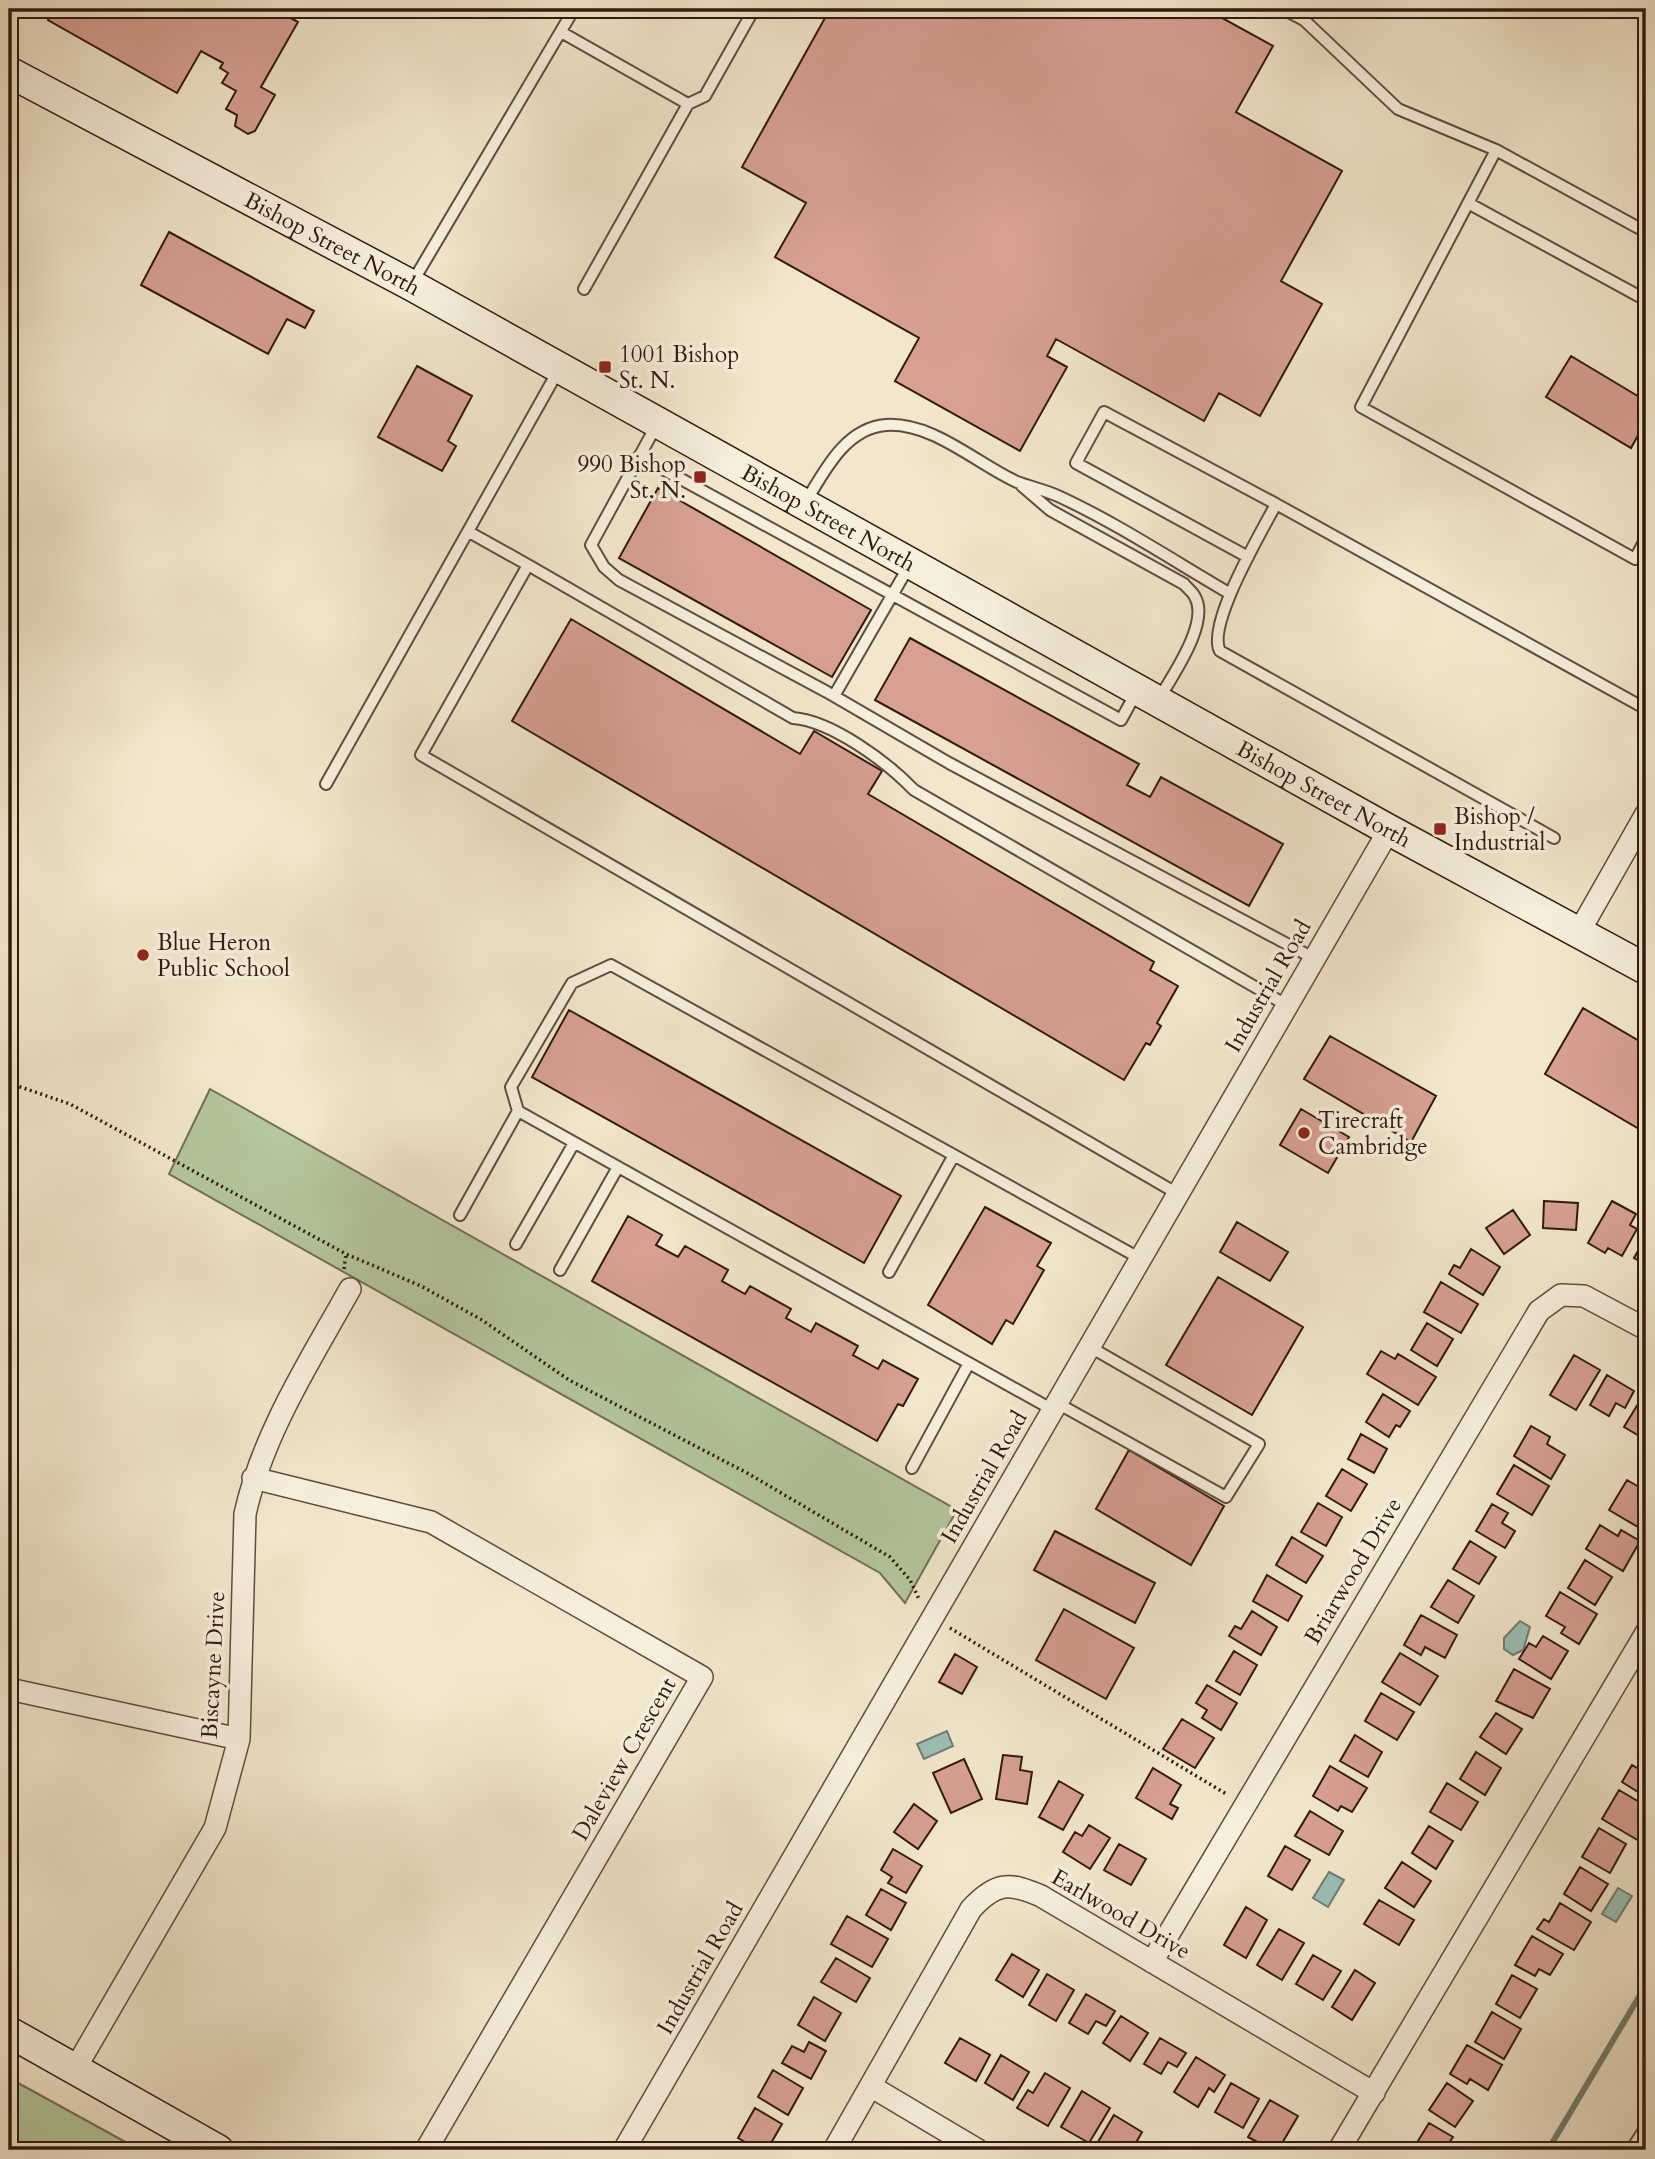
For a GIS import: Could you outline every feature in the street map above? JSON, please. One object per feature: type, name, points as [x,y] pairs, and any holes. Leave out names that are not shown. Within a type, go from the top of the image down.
[{"type":"main road","name":"Bishop Street North","points":[[9,72],[411,285],[1147,696],[1646,969]]},
{"type":"main road","points":[[9,2032],[218,2150]]},
{"type":"street","points":[[1579,932],[1646,814]]},
{"type":"street","name":"Industrial Road","points":[[624,2150],[1390,830]]},
{"type":"street","name":"Biscayne Drive","points":[[75,2069],[215,1828],[239,1739],[245,1514],[253,1478],[272,1432],[350,1289]]},
{"type":"street","name":"Briarwood Drive","points":[[1152,1962],[1539,1311],[1561,1295],[1584,1296],[1646,1329]]},
{"type":"street","name":"Daleview Crescent","points":[[253,1478],[431,1522],[702,1677],[426,2150]]},
{"type":"street","points":[[1339,2150],[1646,1633]]},
{"type":"street","points":[[9,1689],[239,1739]]},
{"type":"street","name":"Earlwood Drive","points":[[834,2150],[971,1909],[984,1895],[1002,1886],[1020,1887],[1041,1896],[1374,2093]]},
{"type":"street","points":[[872,2087],[978,2150]]},
{"type":"lane","points":[[411,285],[574,9]]},
{"type":"lane","points":[[584,289],[688,104],[705,96],[754,9]]},
{"type":"lane","points":[[1283,9],[1304,20],[1398,109],[1496,150],[1646,232]]},
{"type":"lane","points":[[561,32],[688,104]]},
{"type":"lane","points":[[1496,150],[1361,407],[1635,559],[1646,538]]},
{"type":"lane","points":[[1468,203],[1646,300]]},
{"type":"lane","points":[[326,783],[559,368]]},
{"type":"lane","points":[[1248,557],[1076,463],[1104,412],[1646,709]]},
{"type":"lane","points":[[658,423],[591,545],[604,567],[619,580],[834,696],[948,764],[1315,959]]},
{"type":"lane","points":[[803,504],[835,456],[852,438],[887,425],[908,428],[937,438],[1018,482],[1058,496],[1229,593]]},
{"type":"lane","points":[[639,456],[1121,720],[1147,696],[1197,629],[1199,614],[1196,597],[1184,584],[1050,510],[1018,482]]},
{"type":"lane","points":[[1276,505],[1229,593],[1217,636],[1220,651],[1554,838]]},
{"type":"lane","points":[[468,532],[793,718],[811,719],[892,767],[914,790],[1287,1006]]},
{"type":"lane","points":[[834,696],[910,564]]},
{"type":"lane","points":[[528,565],[421,755],[1178,1195]]},
{"type":"lane","points":[[460,1215],[517,1111],[511,1087],[572,984],[611,965],[1141,1259]]},
{"type":"lane","points":[[517,1111],[969,1363],[1226,1497],[1259,1444],[1090,1347]]},
{"type":"lane","points":[[516,1244],[574,1143]]},
{"type":"lane","points":[[889,1272],[954,1155]]},
{"type":"lane","points":[[559,1270],[618,1167]]},
{"type":"lane","points":[[912,1468],[969,1363]]},
{"type":"lane","points":[[1631,2150],[1646,2127]]},
{"type":"path","points":[[9,1083],[70,1104],[346,1254],[421,1286],[482,1320],[569,1380],[749,1474],[890,1557],[910,1580],[919,1598],[916,1604]]},
{"type":"path","points":[[948,1627],[1246,1805]]},
{"type":"green space","points":[[210,1089],[957,1510],[905,1603],[880,1573],[169,1174]]},
{"type":"green space","points":[[9,2078],[140,2150],[9,2150]]},
{"type":"water","points":[[1520,1621],[1530,1627],[1523,1650],[1513,1655],[1504,1649],[1504,1638]]},
{"type":"water","points":[[947,1731],[953,1746],[924,1759],[917,1744]]},
{"type":"water","points":[[1329,1872],[1344,1880],[1328,1907],[1313,1898]]},
{"type":"water","points":[[1618,1888],[1632,1896],[1616,1922],[1602,1914]]},
{"type":"building","points":[[54,9],[274,9],[298,22],[261,87],[275,95],[255,131],[248,134],[235,126],[237,115],[226,109],[236,91],[222,83],[228,73],[220,68],[223,63],[201,51],[177,93],[48,20]]},
{"type":"building","points":[[830,9],[1206,9],[1273,46],[1236,112],[1342,171],[1281,281],[1322,304],[1260,416],[1219,393],[1204,421],[1056,339],[1047,356],[1067,367],[1020,451],[895,381],[919,338],[775,257],[806,203],[742,167]]},
{"type":"building","points":[[169,232],[314,311],[305,328],[287,319],[268,354],[141,285]]},
{"type":"building","points":[[1571,356],[1646,401],[1646,421],[1631,448],[1546,397]]},
{"type":"building","points":[[417,366],[472,396],[448,441],[456,446],[442,471],[378,437]]},
{"type":"building","points":[[658,488],[871,610],[832,677],[619,558]]},
{"type":"building","points":[[571,619],[800,754],[814,731],[882,771],[868,794],[1154,962],[1150,970],[1178,986],[1157,1023],[1161,1026],[1150,1045],[1146,1043],[1124,1080],[512,721]]},
{"type":"building","points":[[910,638],[1139,764],[1127,785],[1150,797],[1161,777],[1283,844],[1249,906],[875,700]]},
{"type":"building","points":[[1583,1008],[1646,1045],[1646,1133],[1545,1074]]},
{"type":"building","points":[[569,1010],[901,1196],[864,1263],[532,1077]]},
{"type":"building","points":[[1330,1036],[1436,1096],[1411,1142],[1304,1079]]},
{"type":"building","points":[[1301,1109],[1349,1137],[1328,1173],[1280,1145]]},
{"type":"building","points":[[1544,1201],[1578,1203],[1576,1230],[1543,1228]]},
{"type":"building","points":[[1612,1201],[1636,1214],[1630,1225],[1637,1229],[1622,1256],[1608,1248],[1605,1253],[1588,1243]]},
{"type":"building","points":[[985,1207],[1051,1243],[1037,1266],[1044,1270],[1013,1324],[1006,1320],[992,1344],[928,1305]]},
{"type":"building","points":[[1513,1210],[1530,1235],[1504,1254],[1486,1228]]},
{"type":"building","points":[[628,1216],[662,1235],[656,1245],[678,1257],[685,1246],[728,1270],[722,1281],[745,1294],[750,1286],[791,1309],[786,1318],[811,1332],[816,1323],[858,1346],[853,1355],[878,1369],[883,1360],[918,1379],[903,1406],[898,1404],[877,1441],[592,1281]]},
{"type":"building","points":[[1237,1222],[1288,1252],[1270,1281],[1220,1252]]},
{"type":"building","points":[[1646,1237],[1646,1265],[1634,1258]]},
{"type":"building","points":[[1471,1249],[1500,1267],[1483,1295],[1449,1274],[1454,1265],[1460,1268]]},
{"type":"building","points":[[1218,1277],[1303,1327],[1252,1415],[1166,1365]]},
{"type":"building","points":[[1441,1282],[1478,1304],[1461,1333],[1424,1312]]},
{"type":"building","points":[[1427,1323],[1453,1339],[1437,1366],[1411,1350]]},
{"type":"building","points":[[1381,1351],[1395,1359],[1398,1354],[1436,1377],[1418,1405],[1367,1374]]},
{"type":"building","points":[[1574,1355],[1600,1370],[1576,1410],[1550,1395]]},
{"type":"building","points":[[1607,1375],[1634,1391],[1625,1408],[1616,1403],[1609,1416],[1590,1405]]},
{"type":"building","points":[[1383,1394],[1410,1411],[1400,1427],[1396,1425],[1389,1437],[1366,1422]]},
{"type":"building","points":[[1641,1399],[1646,1402],[1646,1440],[1624,1427]]},
{"type":"building","points":[[1531,1426],[1550,1437],[1547,1444],[1565,1455],[1551,1479],[1514,1456]]},
{"type":"building","points":[[1361,1434],[1387,1449],[1374,1473],[1348,1459]]},
{"type":"building","points":[[1129,1450],[1224,1506],[1191,1565],[1096,1509]]},
{"type":"building","points":[[1514,1465],[1549,1486],[1532,1515],[1497,1494]]},
{"type":"building","points":[[1342,1469],[1367,1484],[1351,1511],[1326,1496]]},
{"type":"building","points":[[1627,1480],[1646,1491],[1646,1524],[1643,1530],[1609,1510]]},
{"type":"building","points":[[1318,1503],[1342,1517],[1326,1546],[1301,1532]]},
{"type":"building","points":[[1492,1504],[1508,1513],[1502,1523],[1515,1531],[1505,1548],[1476,1531]]},
{"type":"building","points":[[1600,1525],[1618,1536],[1621,1530],[1640,1541],[1623,1571],[1586,1549]]},
{"type":"building","points":[[1055,1531],[1155,1583],[1135,1623],[1034,1570]]},
{"type":"building","points":[[1292,1537],[1323,1556],[1306,1583],[1276,1565]]},
{"type":"building","points":[[1470,1541],[1496,1557],[1479,1584],[1453,1569]]},
{"type":"building","points":[[1585,1560],[1612,1577],[1595,1605],[1568,1588]]},
{"type":"building","points":[[1267,1575],[1302,1596],[1288,1621],[1253,1601]]},
{"type":"building","points":[[1448,1580],[1474,1596],[1458,1623],[1431,1607]]},
{"type":"building","points":[[1560,1592],[1597,1614],[1579,1644],[1561,1633],[1565,1627],[1546,1616]]},
{"type":"building","points":[[1064,1609],[1134,1648],[1106,1699],[1036,1660]]},
{"type":"building","points":[[1252,1611],[1277,1627],[1261,1655],[1229,1636],[1235,1626],[1241,1629]]},
{"type":"building","points":[[1421,1615],[1457,1635],[1445,1658],[1425,1647],[1421,1655],[1404,1645]]},
{"type":"building","points":[[1543,1636],[1568,1651],[1551,1679],[1519,1659],[1529,1643],[1536,1647]]},
{"type":"building","points":[[1234,1651],[1257,1665],[1240,1695],[1216,1681]]},
{"type":"building","points":[[1400,1653],[1438,1676],[1420,1705],[1382,1682]]},
{"type":"building","points":[[955,1654],[977,1667],[962,1694],[939,1682]]},
{"type":"building","points":[[1514,1669],[1550,1689],[1533,1718],[1496,1701]]},
{"type":"building","points":[[1207,1685],[1237,1703],[1221,1730],[1202,1718],[1207,1710],[1196,1703]]},
{"type":"building","points":[[1381,1693],[1414,1712],[1397,1740],[1365,1721]]},
{"type":"building","points":[[1496,1713],[1522,1729],[1506,1754],[1480,1737]]},
{"type":"building","points":[[1182,1719],[1214,1738],[1195,1768],[1163,1749]]},
{"type":"building","points":[[1355,1735],[1382,1752],[1368,1777],[1340,1761]]},
{"type":"building","points":[[1476,1752],[1501,1768],[1485,1795],[1460,1779]]},
{"type":"building","points":[[1003,1755],[1022,1757],[1020,1770],[1032,1772],[1027,1804],[996,1799]]},
{"type":"building","points":[[1645,1756],[1646,1797],[1622,1782],[1632,1765],[1637,1768]]},
{"type":"building","points":[[964,1759],[982,1799],[951,1813],[933,1773]]},
{"type":"building","points":[[1330,1766],[1367,1788],[1352,1812],[1341,1806],[1338,1811],[1313,1796]]},
{"type":"building","points":[[1153,1768],[1181,1785],[1170,1804],[1178,1808],[1172,1819],[1136,1798]]},
{"type":"building","points":[[1059,1781],[1083,1795],[1063,1830],[1039,1817]]},
{"type":"building","points":[[1447,1783],[1478,1802],[1461,1830],[1430,1812]]},
{"type":"building","points":[[1619,1790],[1646,1806],[1646,1829],[1639,1841],[1602,1819]]},
{"type":"building","points":[[914,1804],[937,1821],[918,1849],[894,1832]]},
{"type":"building","points":[[1310,1811],[1343,1831],[1329,1855],[1295,1836]]},
{"type":"building","points":[[1089,1825],[1110,1838],[1090,1869],[1063,1852],[1075,1832],[1082,1836]]},
{"type":"building","points":[[1429,1826],[1453,1841],[1436,1869],[1412,1853]]},
{"type":"building","points":[[1599,1828],[1626,1844],[1610,1873],[1582,1857]]},
{"type":"building","points":[[1119,1844],[1146,1859],[1131,1885],[1104,1870]]},
{"type":"building","points":[[1285,1846],[1310,1860],[1292,1890],[1268,1876]]},
{"type":"building","points":[[893,1849],[922,1866],[906,1893],[888,1883],[892,1877],[881,1870]]},
{"type":"building","points":[[1402,1862],[1431,1881],[1414,1907],[1385,1888]]},
{"type":"building","points":[[1580,1867],[1608,1884],[1591,1911],[1564,1894]]},
{"type":"building","points":[[881,1889],[906,1903],[891,1930],[866,1915]]},
{"type":"building","points":[[1379,1900],[1414,1920],[1399,1945],[1364,1924]]},
{"type":"building","points":[[1560,1903],[1591,1922],[1574,1950],[1537,1929],[1544,1919],[1549,1922]]},
{"type":"building","points":[[1246,1907],[1267,1920],[1246,1958],[1224,1945]]},
{"type":"building","points":[[847,1916],[888,1939],[872,1967],[831,1944]]},
{"type":"building","points":[[1279,1929],[1304,1943],[1282,1980],[1257,1965]]},
{"type":"building","points":[[1532,1936],[1563,1954],[1550,1975],[1539,1969],[1535,1976],[1515,1965]]},
{"type":"building","points":[[1012,1954],[1039,1970],[1023,1997],[996,1980]]},
{"type":"building","points":[[1313,1955],[1341,1971],[1323,2000],[1296,1984]]},
{"type":"building","points":[[836,1958],[870,1978],[856,2002],[821,1982]]},
{"type":"building","points":[[1355,1970],[1375,1983],[1352,2020],[1332,2007]]},
{"type":"building","points":[[1047,1974],[1074,1990],[1056,2021],[1029,2005]]},
{"type":"building","points":[[1512,1975],[1537,1989],[1520,2018],[1496,2004]]},
{"type":"building","points":[[1086,1994],[1115,2011],[1106,2026],[1096,2021],[1088,2034],[1069,2023]]},
{"type":"building","points":[[814,1997],[841,2013],[825,2041],[798,2025]]},
{"type":"building","points":[[1492,2012],[1521,2029],[1504,2059],[1475,2042]]},
{"type":"building","points":[[1121,2016],[1148,2033],[1130,2061],[1103,2043]]},
{"type":"building","points":[[960,2038],[990,2055],[976,2081],[945,2063]]},
{"type":"building","points":[[1160,2038],[1186,2053],[1177,2067],[1168,2062],[1161,2074],[1144,2064]]},
{"type":"building","points":[[809,2042],[826,2051],[811,2079],[782,2063],[792,2046],[804,2052]]},
{"type":"building","points":[[1467,2045],[1502,2065],[1488,2090],[1470,2079],[1467,2084],[1450,2074]]},
{"type":"building","points":[[1001,2055],[1029,2072],[1013,2100],[985,2083]]},
{"type":"building","points":[[1196,2057],[1225,2075],[1214,2092],[1209,2088],[1198,2107],[1174,2092]]},
{"type":"building","points":[[773,2070],[803,2088],[788,2115],[758,2097]]},
{"type":"building","points":[[1045,2073],[1070,2088],[1048,2126],[1017,2108],[1028,2090],[1033,2093]]},
{"type":"building","points":[[1231,2083],[1259,2099],[1243,2128],[1215,2112]]},
{"type":"building","points":[[1447,2083],[1473,2101],[1455,2127],[1429,2110]]},
{"type":"building","points":[[1082,2091],[1110,2108],[1089,2143],[1061,2127]]},
{"type":"building","points":[[1270,2100],[1298,2116],[1278,2150],[1272,2150],[1248,2137]]},
{"type":"building","points":[[755,2108],[782,2124],[767,2150],[759,2150],[738,2138]]},
{"type":"building","points":[[1114,2115],[1142,2132],[1132,2150],[1099,2150],[1095,2147]]},
{"type":"building","points":[[1429,2123],[1453,2137],[1444,2150],[1413,2149]]},
{"type":"waterway","points":[[1548,2150],[1646,1985]]},
{"type":"place","name":"1001 Bishop St. N.","points":[[605,367]]},
{"type":"place","name":"990 Bishop St. N.","points":[[700,477]]},
{"type":"place","name":"Bishop / Industrial","points":[[1440,829]]},
{"type":"place","name":"Blue Heron Public School","points":[[143,955]]},
{"type":"place","name":"Tirecraft Cambridge","points":[[1304,1133]]}]
